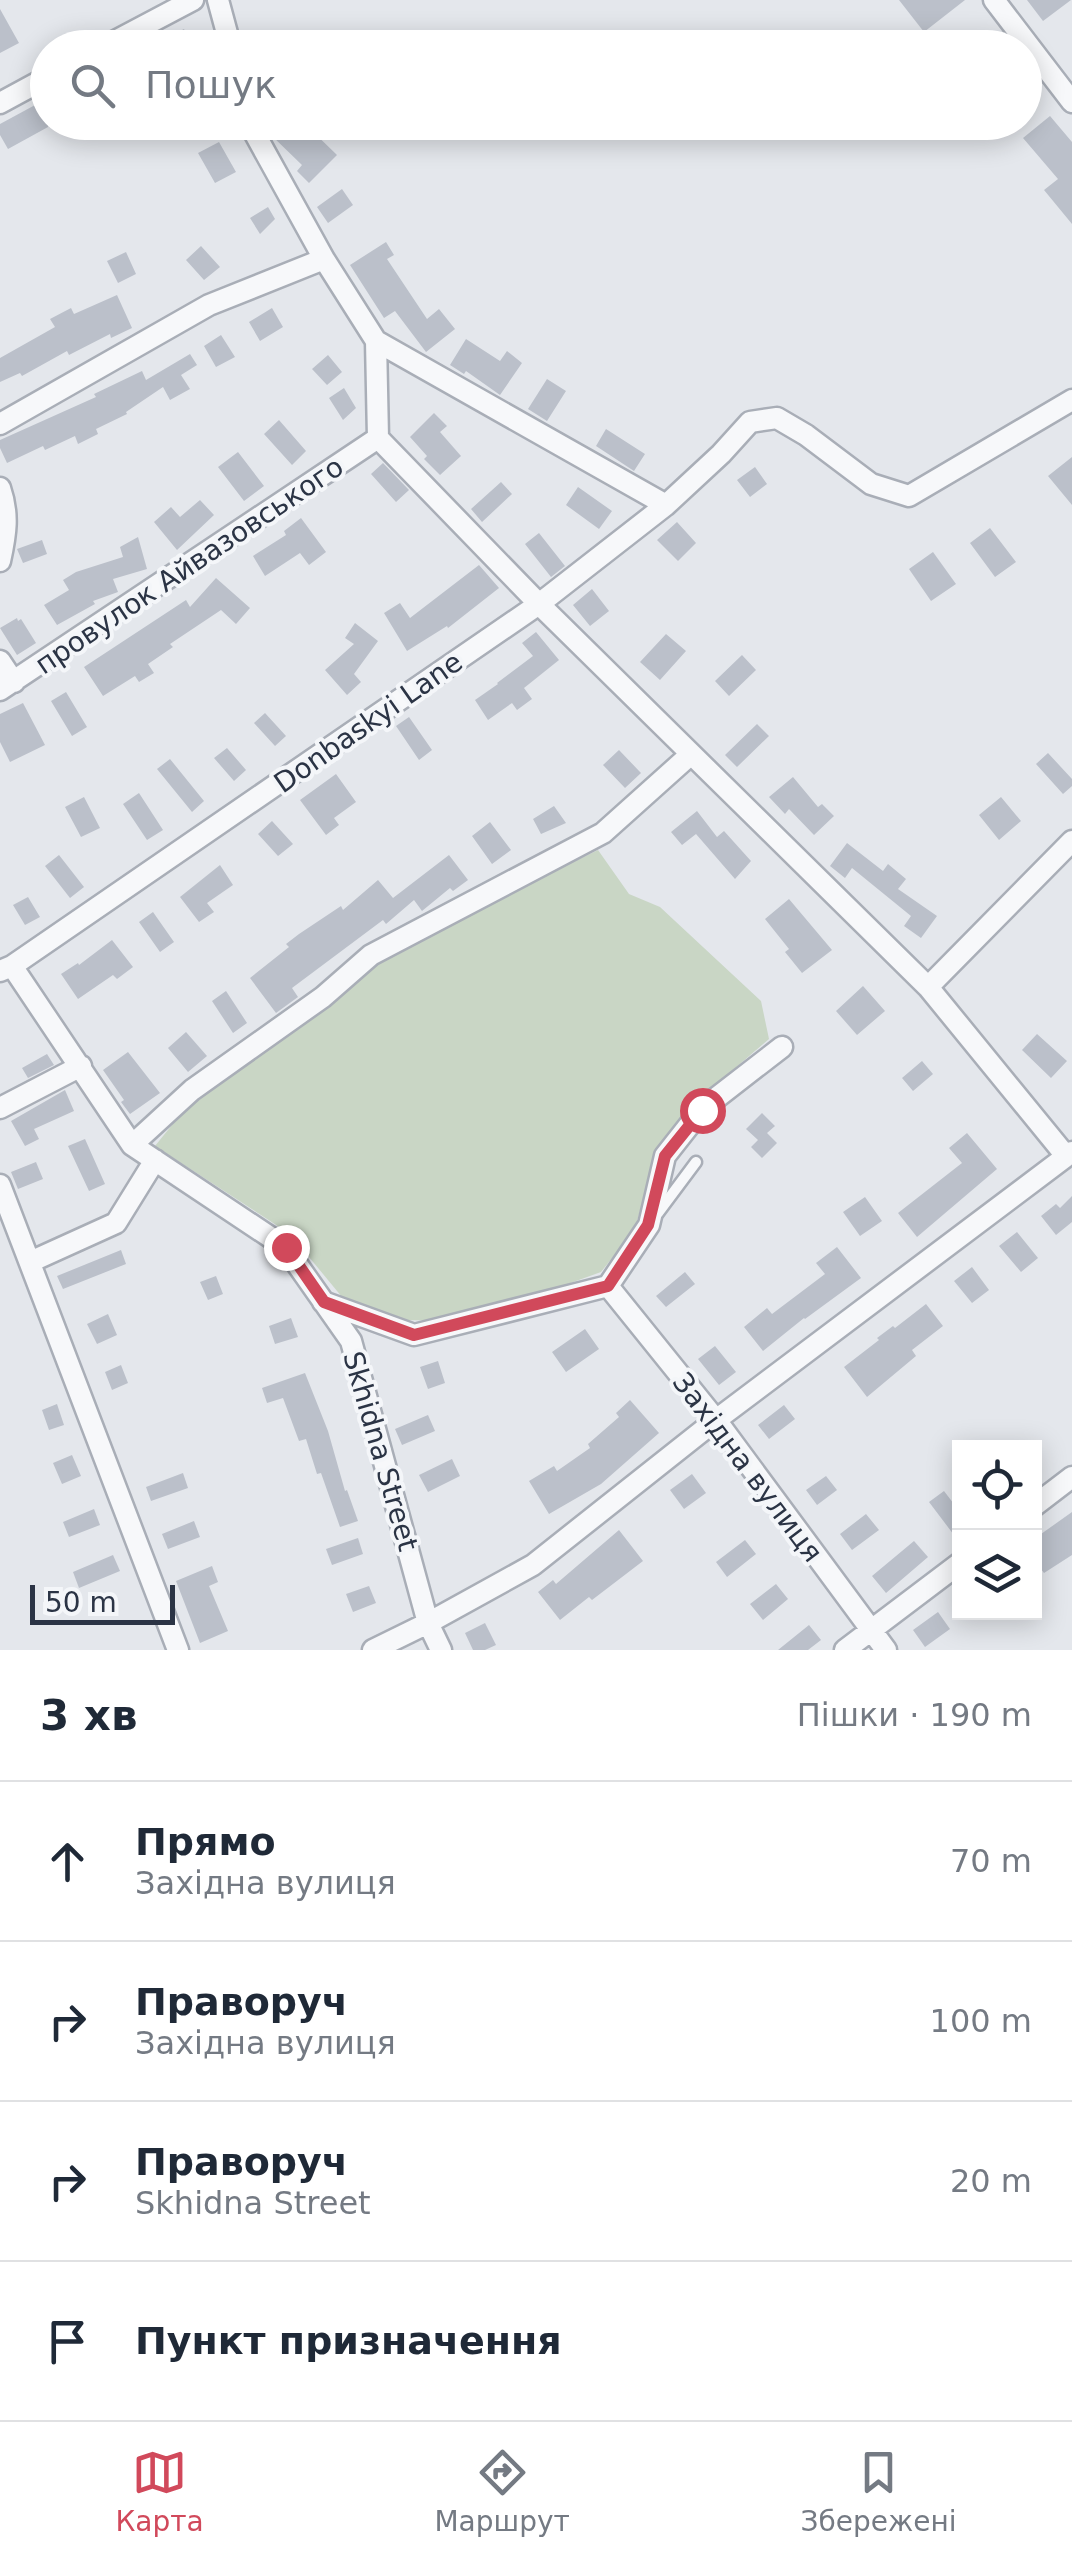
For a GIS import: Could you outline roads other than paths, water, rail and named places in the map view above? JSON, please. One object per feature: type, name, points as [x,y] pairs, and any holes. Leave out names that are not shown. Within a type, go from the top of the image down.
[{"type":"street","points":[[136,30],[194,0]]},
{"type":"street","points":[[218,0],[227,30]]},
{"type":"street","points":[[994,0],[1017,30]]},
{"type":"street","points":[[1042,63],[1072,102]]},
{"type":"street","points":[[0,103],[30,86]]},
{"type":"street","points":[[258,140],[324,259],[376,340],[666,505]]},
{"type":"street","points":[[0,424],[209,306],[324,259]]},
{"type":"street","points":[[373,1650],[428,1624],[533,1564],[716,1420],[1069,1154],[928,987],[690,755],[378,438],[376,340]]},
{"type":"street","name":"Donbaskyi Lane","points":[[6,968],[539,604],[666,505],[750,422],[777,418],[871,484],[909,496],[1072,400]]},
{"type":"street","name":"провулок Айвазовського","points":[[7,686],[378,438]]},
{"type":"street","points":[[0,488],[6,508],[6,534],[0,560]]},
{"type":"street","points":[[0,661],[7,686]]},
{"type":"street","points":[[132,1145],[192,1090],[323,998],[371,955],[602,833],[690,755]]},
{"type":"street","points":[[928,987],[1072,840]]},
{"type":"street","name":"Skhidna Street","points":[[6,968],[80,1066],[132,1145],[286,1247],[351,1341],[428,1624],[441,1650]]},
{"type":"street","points":[[324,1302],[414,1335],[608,1286],[648,1225],[665,1156],[702,1110],[782,1047]]},
{"type":"street","points":[[0,1108],[80,1066]]},
{"type":"street","points":[[30,1262],[116,1224],[154,1160]]},
{"type":"street","points":[[0,1184],[178,1650]]},
{"type":"street","name":"Західна вулиця","points":[[608,1286],[716,1420],[886,1650]]},
{"type":"street","points":[[1042,1500],[1072,1477]]},
{"type":"street","points":[[846,1650],[952,1569]]},
{"type":"lane","points":[[648,1225],[696,1162]]}]
